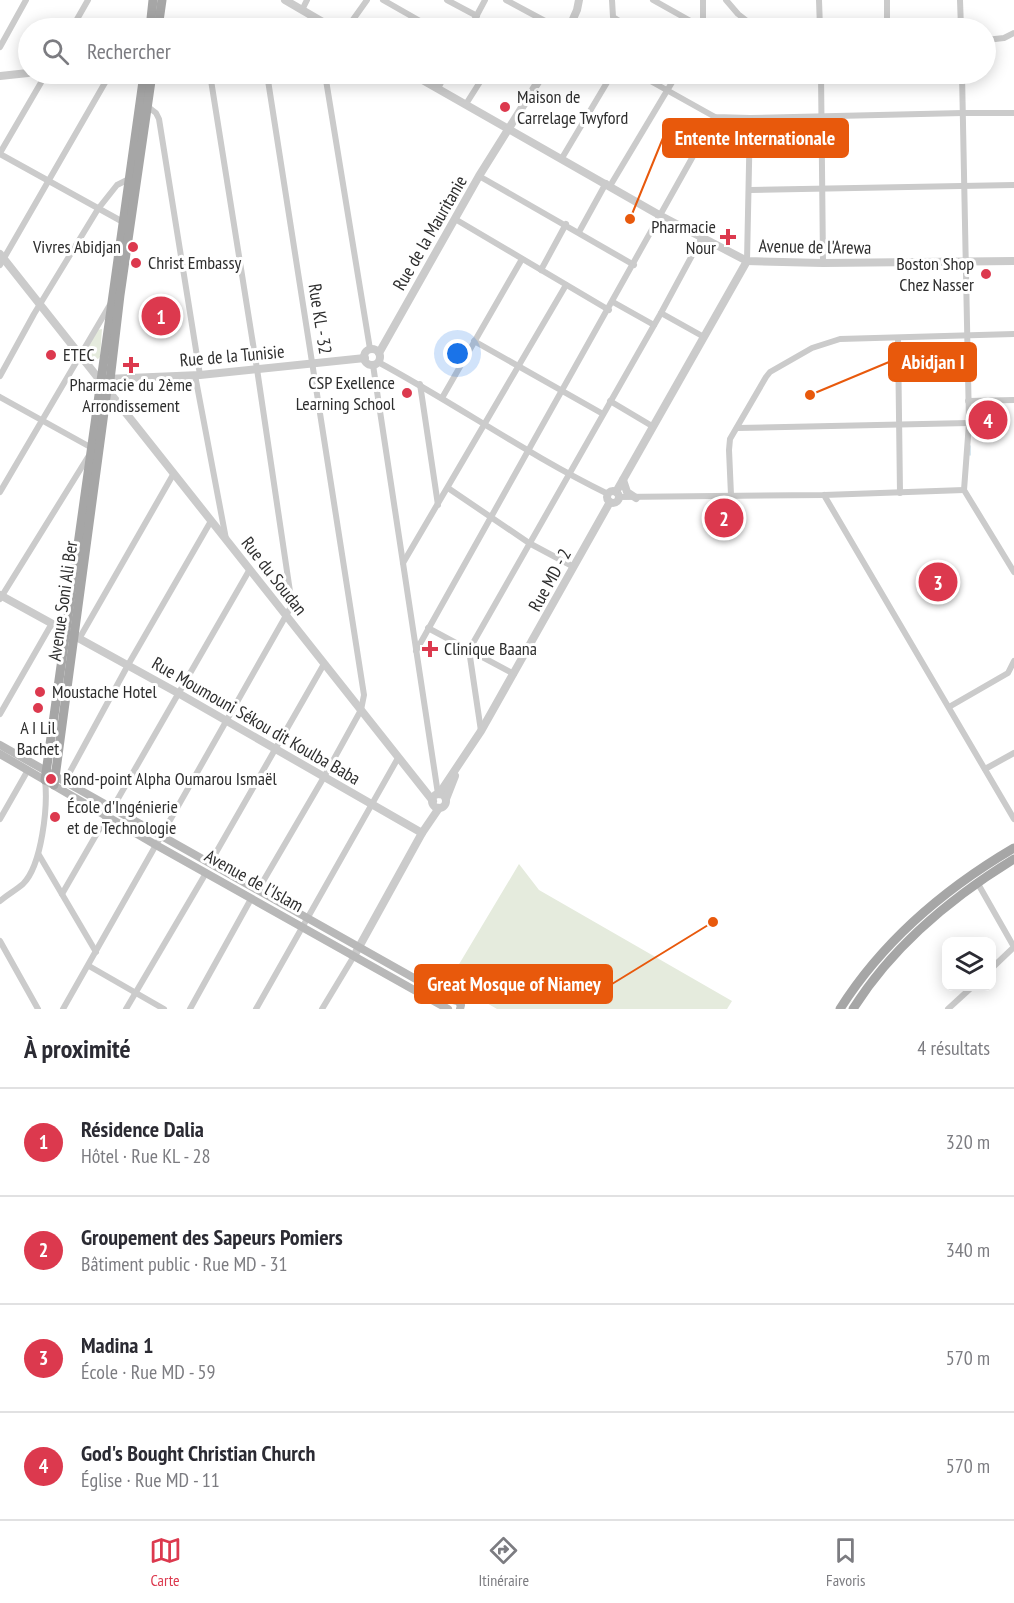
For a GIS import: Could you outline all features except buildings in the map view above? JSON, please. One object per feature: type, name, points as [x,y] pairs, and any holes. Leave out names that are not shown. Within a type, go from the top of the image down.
[{"type":"main road","points":[[151,18],[153,0]]},
{"type":"main road","points":[[159,18],[162,0]]},
{"type":"main road","points":[[100,419],[120,295],[143,84]]},
{"type":"main road","points":[[105,383],[111,302],[123,222],[150,84]]},
{"type":"main road","name":"Avenue Soni Ali Ber","points":[[73,636],[92,449],[100,419]]},
{"type":"main road","name":"Avenue Soni Ali Ber","points":[[51,778],[73,636],[100,419]]},
{"type":"main road","points":[[0,745],[51,778]]},
{"type":"main road","points":[[0,754],[30,766]]},
{"type":"main road","name":"Avenue de l'Islam","points":[[51,778],[65,781],[156,845],[301,926],[356,951],[470,1009]]},
{"type":"main road","name":"Avenue de l'Islam","points":[[51,778],[110,813],[210,863],[307,918],[448,1009]]},
{"type":"main road","points":[[840,1009],[882,955],[914,921],[975,871],[1014,848]]},
{"type":"main road","points":[[853,1009],[889,961],[922,928],[977,882],[1014,860]]},
{"type":"main road","points":[[448,1009],[448,1004],[458,1004]]},
{"type":"street","points":[[0,47],[26,0]]},
{"type":"street","points":[[78,18],[88,0]]},
{"type":"street","points":[[285,0],[316,18]]},
{"type":"street","points":[[302,10],[307,0]]},
{"type":"street","points":[[354,18],[367,0]]},
{"type":"street","points":[[383,0],[415,18]]},
{"type":"street","points":[[447,0],[477,16],[486,0]]},
{"type":"street","points":[[506,0],[539,18]]},
{"type":"street","points":[[573,18],[579,0]]},
{"type":"street","points":[[612,0],[613,16],[616,18]]},
{"type":"street","points":[[653,0],[685,18]]},
{"type":"street","points":[[703,0],[703,18]]},
{"type":"street","points":[[726,0],[743,18]]},
{"type":"street","points":[[819,0],[820,18]]},
{"type":"street","points":[[887,0],[887,18]]},
{"type":"street","points":[[960,0],[961,18]]},
{"type":"street","points":[[996,39],[1004,39],[1014,33]]},
{"type":"street","points":[[0,76],[18,74]]},
{"type":"street","points":[[40,84],[0,153],[123,222]]},
{"type":"street","points":[[1,259],[50,180],[104,84]]},
{"type":"street","points":[[63,1009],[292,605],[212,84]]},
{"type":"street","name":"Rue KL - 32","points":[[269,84],[364,687],[361,710]]},
{"type":"street","points":[[327,84],[370,350]]},
{"type":"street","name":"Avenue de l'Arewa","points":[[431,84],[661,216],[747,261],[823,263],[1014,261]]},
{"type":"street","points":[[438,88],[440,84]]},
{"type":"street","points":[[466,104],[479,84]]},
{"type":"street","name":"Rue de la Mauritanie","points":[[379,353],[479,176],[537,84]]},
{"type":"street","points":[[562,158],[606,84]]},
{"type":"street","points":[[656,84],[715,117],[1014,113]]},
{"type":"street","points":[[579,232],[671,84]]},
{"type":"street","points":[[821,84],[823,263]]},
{"type":"street","points":[[962,84],[969,423],[964,490],[1014,572]]},
{"type":"street","points":[[146,106],[156,113],[159,119],[198,375],[226,539]]},
{"type":"street","points":[[416,651],[715,117]]},
{"type":"street","points":[[747,261],[750,118]]},
{"type":"street","points":[[479,176],[634,265]]},
{"type":"street","points":[[0,376],[98,209],[117,185],[133,178]]},
{"type":"street","points":[[750,190],[1014,185]]},
{"type":"street","points":[[455,219],[609,309]]},
{"type":"street","points":[[541,270],[566,224]]},
{"type":"street","points":[[481,731],[469,650],[702,237]]},
{"type":"street","name":"Rue du Soudan","points":[[1,259],[105,383],[398,758],[423,788],[438,799]]},
{"type":"street","points":[[442,398],[522,259]]},
{"type":"street","name":"Rue MD - 2","points":[[438,799],[514,674],[747,261]]},
{"type":"street","points":[[403,563],[566,285]]},
{"type":"street","points":[[0,492],[79,354],[111,302],[120,295]]},
{"type":"street","points":[[613,302],[654,325]]},
{"type":"street","points":[[661,312],[704,337]]},
{"type":"street","points":[[731,495],[729,444],[737,428],[771,372],[812,348],[850,338],[898,339],[967,334],[1014,334]]},
{"type":"street","points":[[898,339],[900,493]]},
{"type":"street","points":[[474,341],[603,414]]},
{"type":"street","points":[[438,799],[375,363],[379,353],[370,350],[365,353],[364,358],[368,363],[375,363],[420,384],[568,474],[613,496],[636,498],[824,495],[964,490]]},
{"type":"street","name":"Rue de la Tunisie","points":[[105,383],[364,358]]},
{"type":"street","points":[[420,384],[438,505]]},
{"type":"street","points":[[0,397],[92,449],[1,597]]},
{"type":"street","points":[[968,401],[1014,400]]},
{"type":"street","points":[[610,401],[652,426]]},
{"type":"street","points":[[737,428],[969,423]]},
{"type":"street","points":[[73,636],[174,473]]},
{"type":"street","points":[[623,480],[627,492],[636,498]]},
{"type":"street","points":[[448,488],[529,543],[574,567]]},
{"type":"street","points":[[824,495],[1014,819]]},
{"type":"street","points":[[65,781],[128,665],[212,521]]},
{"type":"street","points":[[62,894],[250,569]]},
{"type":"street","name":"Rue Moumouni Sékou dit Koulba Baba","points":[[1,597],[178,693],[422,833]]},
{"type":"street","points":[[0,714],[51,625]]},
{"type":"street","points":[[428,628],[514,674]]},
{"type":"street","points":[[950,707],[1008,673],[1014,661]]},
{"type":"street","points":[[210,863],[324,664]]},
{"type":"street","points":[[258,890],[361,710]]},
{"type":"street","points":[[985,770],[1014,753]]},
{"type":"street","points":[[256,1009],[398,758]]},
{"type":"street","points":[[0,819],[30,766]]},
{"type":"street","name":"Rue MD - 2","points":[[356,951],[422,833],[438,799],[459,766]]},
{"type":"street","points":[[435,774],[451,776]]},
{"type":"street","points":[[0,901],[24,883],[39,855],[46,793],[51,778]]},
{"type":"street","points":[[39,855],[96,952]]},
{"type":"street","points":[[126,1009],[206,873]]},
{"type":"street","points":[[977,882],[1014,947],[996,964]]},
{"type":"street","points":[[190,1009],[251,898]]},
{"type":"street","points":[[0,941],[38,1009]]},
{"type":"street","points":[[322,1009],[356,951]]},
{"type":"street","points":[[89,966],[164,1009]]},
{"type":"street","points":[[948,1009],[968,991]]},
{"type":"shaded area","points":[[102,329],[98,359],[90,356],[86,349],[97,330]]},
{"type":"shaded area","points":[[519,864],[539,890],[732,1001],[727,1009],[497,1009],[449,981]]},
{"type":"waterway","points":[[970,446],[970,455]]},
{"type":"place","name":"Maison de Carrelage Twyford","points":[[505,107]]},
{"type":"place","name":"Entente Internationale","points":[[630,219]]},
{"type":"place","name":"Pharmacie Nour","points":[[728,237]]},
{"type":"place","name":"Vivres Abidjan","points":[[133,247]]},
{"type":"place","name":"Christ Embassy","points":[[136,263]]},
{"type":"place","name":"Boston Shop Chez Nasser","points":[[986,274]]},
{"type":"place","name":"Résidence Dalia","points":[[161,316]]},
{"type":"place","name":"ETEC","points":[[51,355]]},
{"type":"place","name":"Pharmacie du 2ème Arrondissement","points":[[131,365]]},
{"type":"place","name":"CSP Exellence Learning School","points":[[407,393]]},
{"type":"place","name":"Abidjan I","points":[[810,395]]},
{"type":"place","name":"God's Bought Christian Church","points":[[988,420]]},
{"type":"place","name":"Groupement des Sapeurs Pomiers","points":[[724,518]]},
{"type":"place","name":"Madina 1","points":[[938,582]]},
{"type":"place","name":"Clinique Baana","points":[[430,649]]},
{"type":"place","name":"Moustache Hotel","points":[[40,692]]},
{"type":"place","name":"A I Lil Bachet","points":[[38,708]]},
{"type":"place","name":"Rond-point Alpha Oumarou Ismaël","points":[[51,779]]},
{"type":"place","name":"École d'Ingénierie et de Technologie","points":[[55,817]]},
{"type":"place","name":"Great Mosque of Niamey","points":[[713,922]]}]
